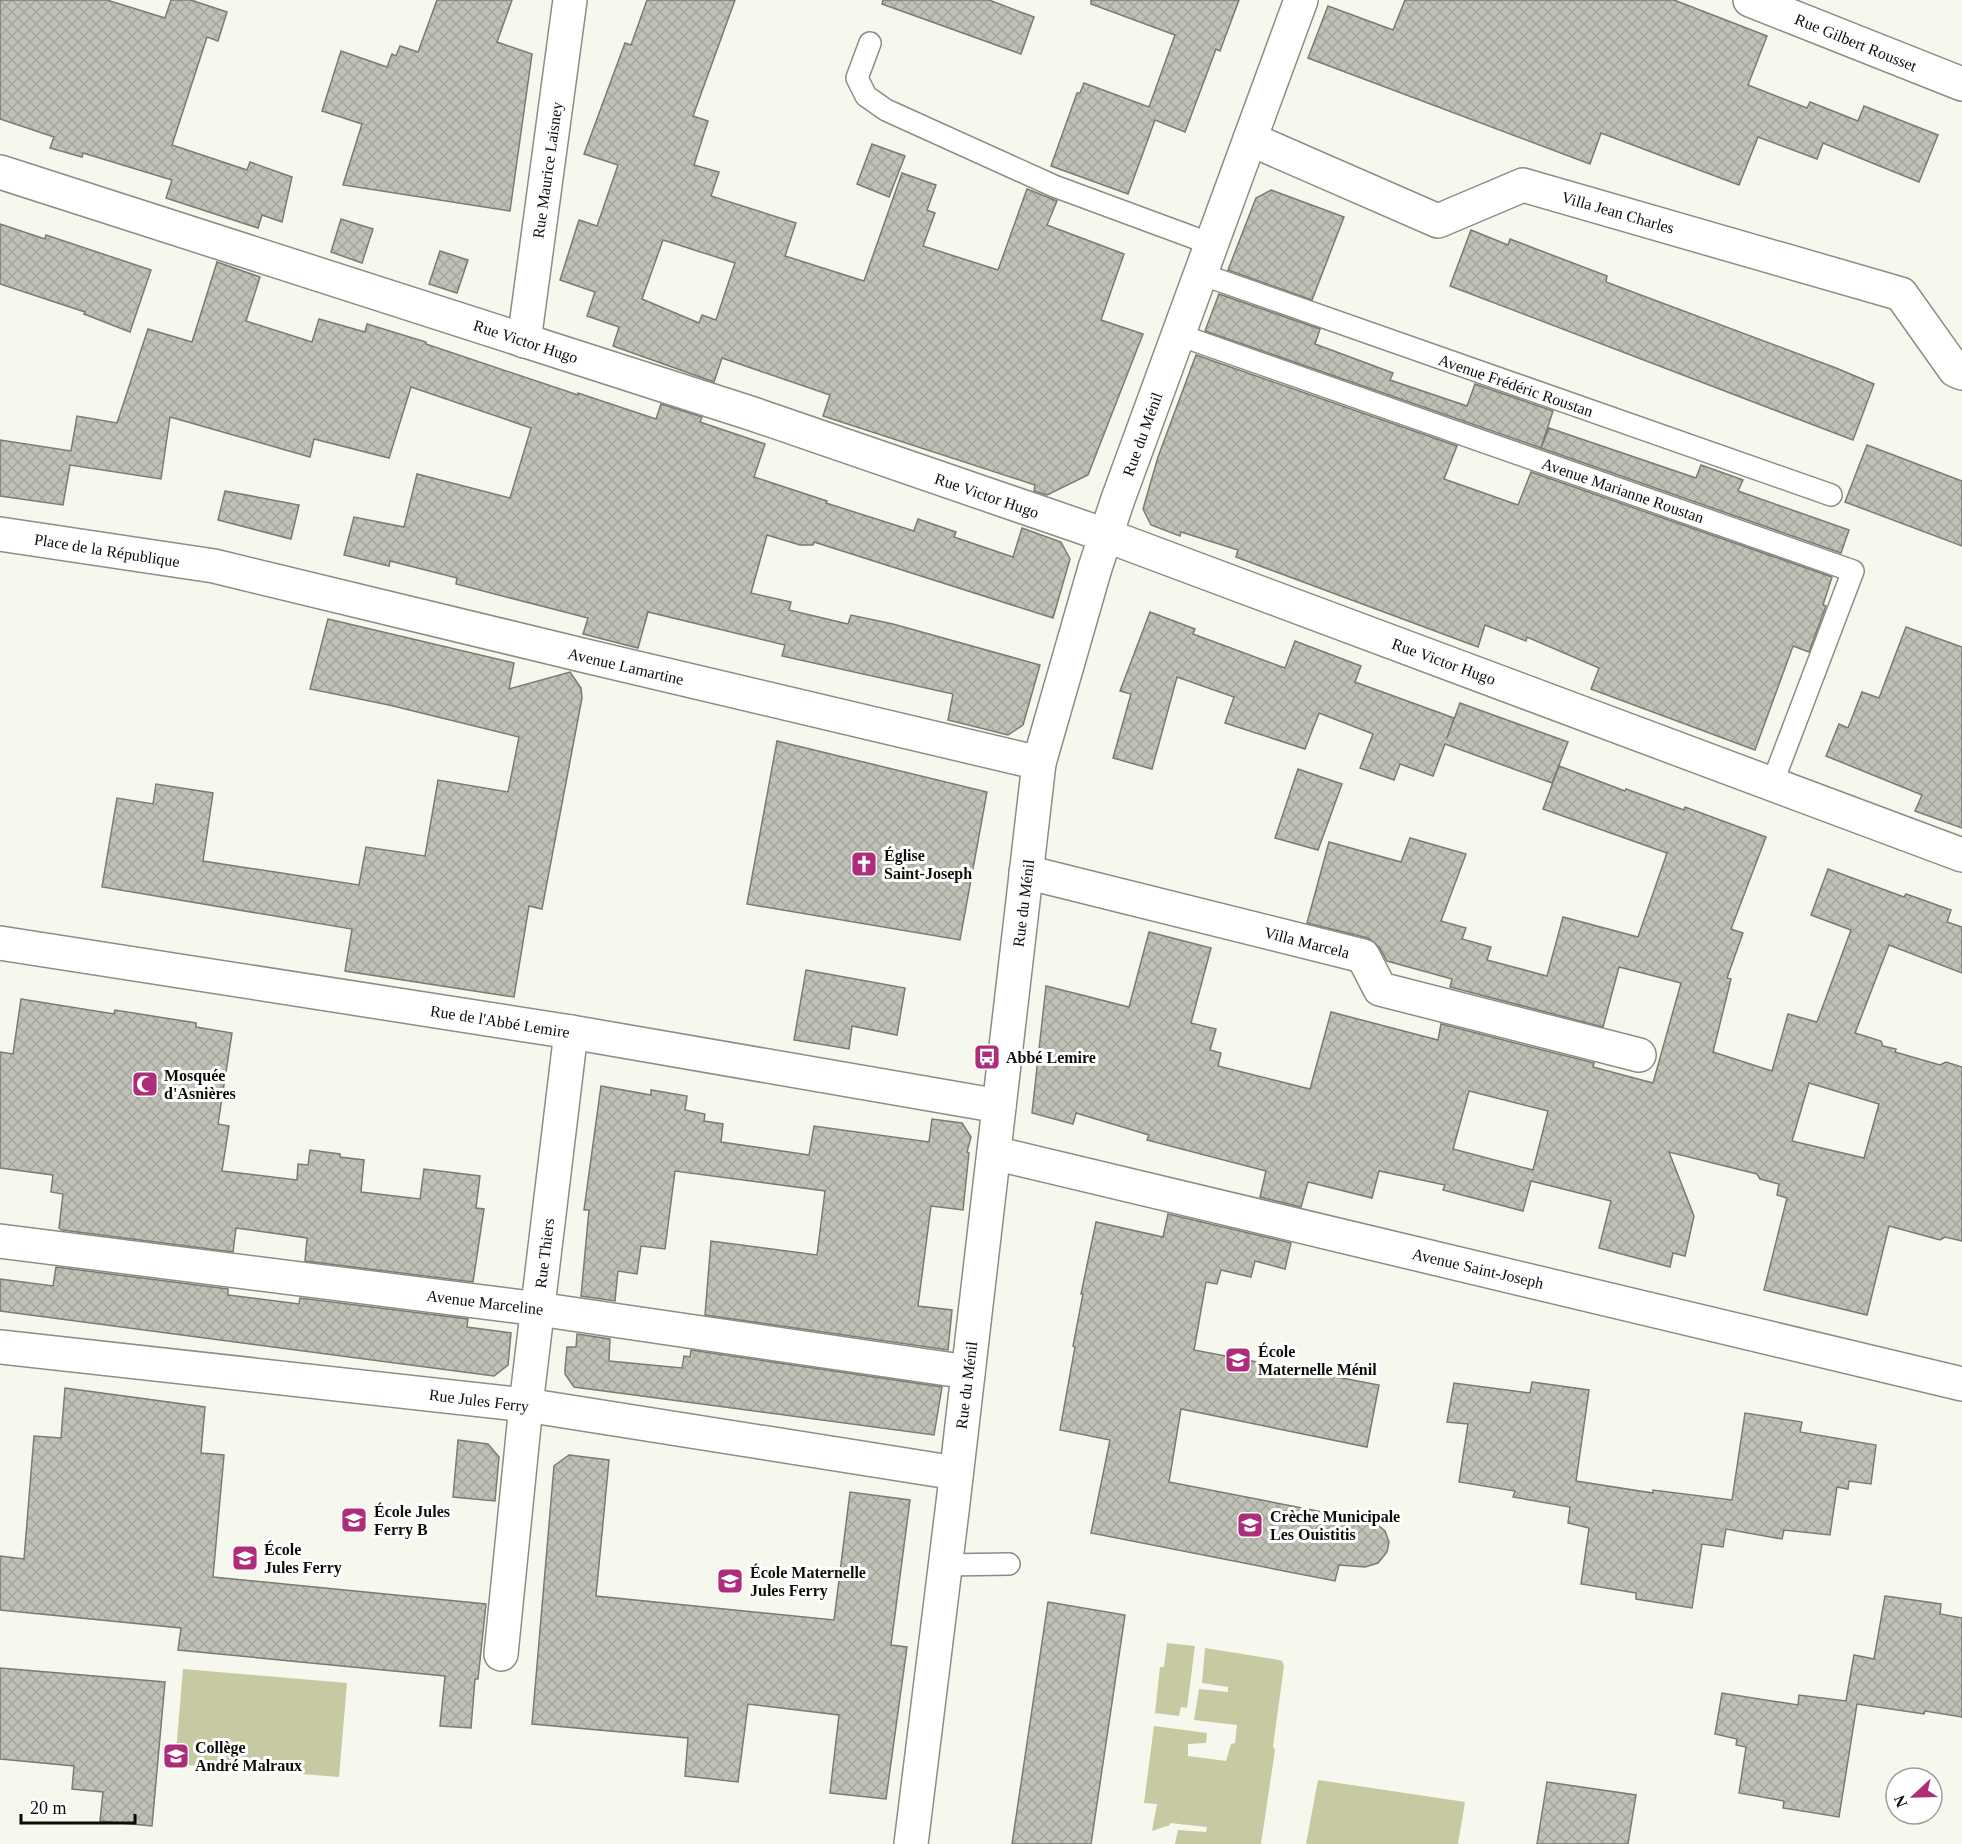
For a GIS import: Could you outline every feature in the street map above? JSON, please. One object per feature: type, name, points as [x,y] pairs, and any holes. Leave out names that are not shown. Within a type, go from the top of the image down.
[{"type":"street","name":"Rue Maurice Laisney","points":[[524,340],[570,0]]},
{"type":"street","name":"Rue du Ménil","points":[[911,1844],[1039,763],[1105,535],[1301,0]]},
{"type":"street","name":"Rue Gilbert Rousset","points":[[1750,0],[1962,84]]},
{"type":"street","name":"Villa Jean Charles","points":[[1250,139],[1438,221],[1523,185],[1901,294],[1955,370],[1962,373]]},
{"type":"street","name":"Rue Victor Hugo","points":[[0,172],[753,414],[1105,535],[1962,855]]},
{"type":"street","name":"Place de la République","points":[[0,534],[214,566]]},
{"type":"street","name":"Avenue Lamartine","points":[[214,566],[1039,763]]},
{"type":"street","name":"Villa Marcela","points":[[1026,872],[1363,956],[1380,989],[1639,1055]]},
{"type":"street","name":"Rue de l'Abbé Lemire","points":[[0,943],[571,1032],[999,1106]]},
{"type":"street","name":"Rue Thiers","points":[[501,1654],[526,1405],[571,1032]]},
{"type":"street","name":"Avenue Saint-Joseph","points":[[994,1153],[1962,1384]]},
{"type":"street","name":"Avenue Marceline","points":[[0,1241],[538,1309],[968,1371]]},
{"type":"street","name":"Rue Jules Ferry","points":[[0,1347],[526,1405],[956,1473]]},
{"type":"lane","name":"Avenue Frédéric Roustan","points":[[870,43],[857,78],[866,96],[886,110],[1054,186],[1206,259],[1830,495]]},
{"type":"lane","name":"Avenue Marianne Roustan","points":[[1179,334],[1853,571],[1772,784]]},
{"type":"lane","points":[[945,1565],[1009,1564]]},
{"type":"green space","points":[[1167,1643],[1195,1646],[1187,1708],[1181,1707],[1179,1716],[1155,1713],[1160,1667],[1164,1667]]},
{"type":"green space","points":[[1205,1648],[1279,1660],[1284,1666],[1273,1746],[1275,1750],[1261,1844],[1175,1844],[1178,1830],[1206,1832],[1207,1827],[1170,1823],[1170,1825],[1152,1831],[1157,1804],[1144,1803],[1154,1726],[1207,1733],[1206,1743],[1188,1744],[1188,1756],[1226,1761],[1231,1744],[1235,1743],[1237,1725],[1194,1720],[1199,1689],[1228,1692],[1228,1687],[1202,1683]]},
{"type":"green space","points":[[183,1669],[347,1683],[339,1777],[175,1764]]},
{"type":"green space","points":[[1318,1780],[1465,1802],[1458,1844],[1306,1844]]},
{"type":"building","points":[[0,0],[107,0],[165,18],[171,0],[191,0],[227,12],[218,41],[207,37],[172,145],[247,170],[250,162],[292,177],[282,222],[262,215],[258,228],[166,198],[172,180],[83,153],[82,157],[50,148],[54,137],[0,119]]},
{"type":"building","points":[[437,0],[512,0],[497,42],[532,54],[510,211],[343,185],[362,124],[322,111],[341,51],[387,67],[392,54],[396,56],[400,46],[418,52]]},
{"type":"building","points":[[647,0],[735,0],[693,116],[708,121],[694,165],[719,172],[711,196],[796,223],[785,256],[864,281],[902,173],[936,185],[927,210],[935,213],[923,246],[998,270],[1027,189],[1057,201],[1047,225],[1124,254],[1101,320],[1143,334],[1088,475],[1047,495],[1034,491],[1035,485],[823,416],[830,395],[722,358],[714,382],[613,346],[619,327],[587,316],[595,292],[560,280],[579,220],[597,226],[618,165],[584,154],[625,43],[631,45]],"holes":[[[663,240],[735,263],[716,320],[702,315],[699,323],[642,299]]]},
{"type":"building","points":[[883,0],[989,0],[1034,17],[1021,54],[882,4]]},
{"type":"building","points":[[1091,0],[1239,0],[1220,51],[1216,49],[1185,132],[1155,120],[1128,194],[1051,166],[1077,93],[1080,93],[1084,83],[1149,107],[1175,35],[1091,4]]},
{"type":"building","points":[[1405,0],[1674,0],[1767,36],[1748,85],[1807,108],[1810,102],[1858,121],[1864,106],[1938,135],[1919,182],[1823,143],[1817,159],[1758,137],[1739,185],[1601,133],[1590,164],[1308,58],[1328,6],[1393,30]]},
{"type":"building","points":[[872,144],[905,156],[889,197],[857,184]]},
{"type":"building","points":[[1271,190],[1344,217],[1312,300],[1228,270],[1256,198]]},
{"type":"building","points":[[341,219],[373,229],[362,263],[331,252]]},
{"type":"building","points":[[0,224],[45,239],[46,235],[151,270],[130,332],[84,314],[85,312],[0,284]]},
{"type":"building","points":[[1471,230],[1508,245],[1510,239],[1607,276],[1606,282],[1874,384],[1853,440],[1450,286]]},
{"type":"building","points":[[440,251],[468,260],[457,293],[429,284]]},
{"type":"building","points":[[217,262],[260,277],[246,321],[312,342],[319,319],[365,332],[367,324],[656,419],[661,404],[702,417],[700,422],[765,444],[754,477],[914,531],[918,519],[956,532],[954,537],[1013,557],[1022,528],[1061,542],[1070,559],[1053,618],[814,542],[813,545],[800,545],[767,535],[751,593],[791,602],[789,610],[848,624],[851,615],[893,624],[1040,665],[1023,725],[1008,735],[948,720],[953,694],[782,656],[785,645],[648,612],[638,648],[583,634],[588,618],[456,584],[457,578],[390,561],[389,566],[344,555],[354,517],[404,527],[417,474],[510,498],[531,428],[411,387],[389,458],[314,439],[310,457],[170,417],[161,479],[70,465],[63,505],[0,496],[0,440],[71,451],[77,416],[117,423],[148,329],[192,342]]},
{"type":"building","points":[[1219,294],[1320,329],[1315,344],[1393,373],[1390,380],[1467,406],[1475,384],[1553,411],[1541,448],[1205,331]]},
{"type":"building","points":[[1196,355],[1457,446],[1444,479],[1518,505],[1531,472],[1832,577],[1823,605],[1826,606],[1809,652],[1793,646],[1755,750],[1591,689],[1599,668],[1527,637],[1526,641],[1485,625],[1478,647],[1236,557],[1238,550],[1181,532],[1180,536],[1151,525],[1143,509],[1158,457]]},
{"type":"building","points":[[1549,428],[1696,478],[1701,465],[1743,480],[1738,491],[1849,530],[1841,553],[1541,448]]},
{"type":"building","points":[[1867,445],[1962,481],[1962,546],[1845,502]]},
{"type":"building","points":[[225,491],[299,505],[291,539],[218,520]]},
{"type":"building","points":[[1150,612],[1195,629],[1193,634],[1285,668],[1295,641],[1361,666],[1355,682],[1454,718],[1447,738],[1460,703],[1568,742],[1552,783],[1445,744],[1433,776],[1400,764],[1394,780],[1360,768],[1373,734],[1319,713],[1305,749],[1225,723],[1234,697],[1177,677],[1152,769],[1113,758],[1131,694],[1120,691]]},
{"type":"building","points":[[328,619],[514,663],[509,689],[570,672],[581,688],[582,698],[542,909],[529,906],[514,997],[345,971],[352,929],[102,887],[117,798],[153,804],[156,784],[213,793],[203,861],[359,885],[366,847],[425,856],[438,780],[508,792],[519,737],[389,705],[310,689]]},
{"type":"building","points":[[1906,627],[1962,647],[1962,828],[1915,811],[1922,795],[1826,756],[1839,724],[1848,728],[1862,692],[1879,698]]},
{"type":"building","name":"Église Saint-Joseph","points":[[777,741],[987,792],[960,940],[747,904]]},
{"type":"building","points":[[1559,766],[1625,791],[1626,789],[1684,810],[1685,807],[1766,837],[1731,929],[1743,933],[1727,978],[1731,979],[1713,1052],[1772,1071],[1788,1014],[1817,1022],[1851,930],[1811,915],[1828,869],[1904,897],[1906,894],[1951,910],[1947,922],[1962,927],[1962,973],[1889,945],[1855,1033],[1881,1041],[1883,1046],[1896,1049],[1895,1052],[1940,1065],[1946,1062],[1962,1067],[1962,1241],[1945,1237],[1940,1240],[1889,1226],[1867,1315],[1764,1290],[1787,1198],[1777,1195],[1779,1184],[1760,1179],[1757,1174],[1669,1152],[1694,1216],[1685,1256],[1673,1253],[1670,1267],[1599,1248],[1611,1201],[1531,1181],[1523,1211],[1443,1190],[1445,1185],[1379,1171],[1372,1198],[1308,1182],[1301,1207],[1260,1197],[1266,1171],[1147,1140],[1149,1135],[1076,1113],[1073,1124],[1032,1113],[1046,986],[1129,1007],[1149,932],[1211,948],[1191,1023],[1216,1029],[1210,1050],[1221,1053],[1218,1066],[1310,1089],[1331,1012],[1438,1040],[1441,1024],[1594,1063],[1593,1067],[1653,1083],[1681,983],[1619,967],[1603,1027],[1450,987],[1452,979],[1387,961],[1379,947],[1368,938],[1307,923],[1329,842],[1401,862],[1410,838],[1466,854],[1441,921],[1466,928],[1462,939],[1491,947],[1487,960],[1547,976],[1563,917],[1638,937],[1667,853],[1543,809]],"holes":[[[1809,1083],[1879,1104],[1864,1158],[1792,1141]],[[1469,1091],[1548,1111],[1533,1170],[1453,1149]]]},
{"type":"building","points":[[1298,769],[1342,784],[1318,850],[1275,838]]},
{"type":"building","points":[[806,970],[905,988],[897,1035],[852,1026],[849,1049],[794,1040]]},
{"type":"building","points":[[21,999],[114,1014],[115,1010],[196,1023],[196,1027],[232,1033],[218,1124],[229,1126],[222,1171],[297,1180],[298,1164],[308,1165],[310,1150],[340,1154],[340,1157],[364,1160],[361,1192],[420,1199],[424,1169],[480,1176],[476,1208],[484,1209],[473,1282],[305,1261],[307,1238],[236,1228],[233,1252],[62,1230],[59,1228],[63,1194],[51,1192],[53,1175],[0,1168],[0,1052],[13,1054]]},
{"type":"building","points":[[601,1086],[651,1095],[651,1090],[687,1096],[685,1110],[705,1114],[704,1121],[723,1124],[721,1142],[809,1155],[814,1126],[929,1142],[932,1119],[962,1123],[971,1137],[967,1152],[969,1153],[963,1210],[931,1206],[918,1306],[952,1310],[948,1350],[705,1315],[711,1241],[817,1255],[825,1191],[675,1171],[665,1249],[641,1246],[637,1274],[618,1271],[615,1301],[581,1296],[589,1210],[584,1210]]},
{"type":"building","points":[[1168,1214],[1291,1243],[1285,1269],[1255,1261],[1251,1277],[1221,1270],[1217,1284],[1206,1282],[1194,1350],[1379,1385],[1367,1447],[1181,1409],[1169,1482],[1374,1522],[1385,1531],[1389,1542],[1387,1552],[1378,1563],[1365,1567],[1339,1565],[1335,1581],[1091,1533],[1110,1440],[1060,1430],[1075,1347],[1073,1346],[1083,1294],[1081,1294],[1096,1222],[1163,1237]]},
{"type":"building","points":[[56,1267],[228,1289],[228,1295],[299,1304],[300,1298],[468,1319],[467,1327],[511,1333],[508,1365],[494,1376],[0,1311],[0,1279],[53,1286]]},
{"type":"building","points":[[577,1334],[610,1339],[609,1361],[682,1368],[684,1356],[690,1357],[691,1350],[942,1387],[934,1435],[574,1387],[565,1374],[565,1369],[567,1347],[576,1347]]},
{"type":"building","points":[[1532,1382],[1589,1390],[1576,1481],[1653,1493],[1653,1490],[1732,1500],[1745,1413],[1802,1422],[1800,1432],[1876,1445],[1871,1484],[1849,1481],[1848,1489],[1837,1487],[1830,1535],[1784,1530],[1782,1539],[1726,1529],[1723,1547],[1702,1544],[1692,1608],[1636,1599],[1636,1593],[1581,1584],[1589,1528],[1568,1523],[1570,1507],[1513,1497],[1515,1491],[1459,1482],[1468,1424],[1447,1422],[1454,1383],[1530,1393]]},
{"type":"building","points":[[65,1388],[205,1407],[201,1453],[224,1455],[213,1577],[486,1604],[478,1679],[475,1679],[471,1728],[440,1726],[445,1676],[178,1650],[181,1628],[0,1610],[0,1556],[24,1559],[34,1436],[61,1438]]},
{"type":"building","points":[[458,1440],[488,1444],[499,1457],[495,1501],[453,1497]]},
{"type":"building","points":[[569,1455],[609,1460],[596,1596],[834,1620],[850,1492],[910,1500],[891,1645],[907,1647],[886,1799],[830,1793],[839,1715],[748,1704],[738,1782],[685,1776],[688,1738],[532,1724],[554,1466]]},
{"type":"building","points":[[1885,1596],[1941,1604],[1940,1614],[1962,1618],[1962,1717],[1857,1704],[1839,1817],[1783,1808],[1784,1801],[1739,1793],[1746,1747],[1736,1745],[1737,1739],[1715,1734],[1722,1693],[1798,1705],[1799,1695],[1846,1701],[1854,1655],[1874,1659]]},
{"type":"building","points":[[1048,1602],[1125,1615],[1091,1844],[1012,1844]]},
{"type":"building","points":[[0,1668],[165,1682],[152,1826],[100,1821],[103,1792],[72,1789],[74,1766],[0,1759]]},
{"type":"building","points":[[1547,1782],[1636,1795],[1628,1844],[1537,1844]]},
{"type":"place","name":"Église Saint-Joseph","points":[[864,864]]},
{"type":"place","name":"Abbé Lemire","points":[[987,1057]]},
{"type":"place","name":"Mosquée d'Asnières","points":[[145,1084]]},
{"type":"place","name":"École Maternelle Ménil","points":[[1238,1360]]},
{"type":"place","name":"École Jules Ferry B","points":[[354,1520]]},
{"type":"place","name":"Crèche Municipale Les Ouistitis","points":[[1250,1525]]},
{"type":"place","name":"École Jules Ferry","points":[[245,1558]]},
{"type":"place","name":"École Maternelle Jules Ferry","points":[[730,1581]]},
{"type":"place","name":"Collège André Malraux","points":[[176,1756]]}]
